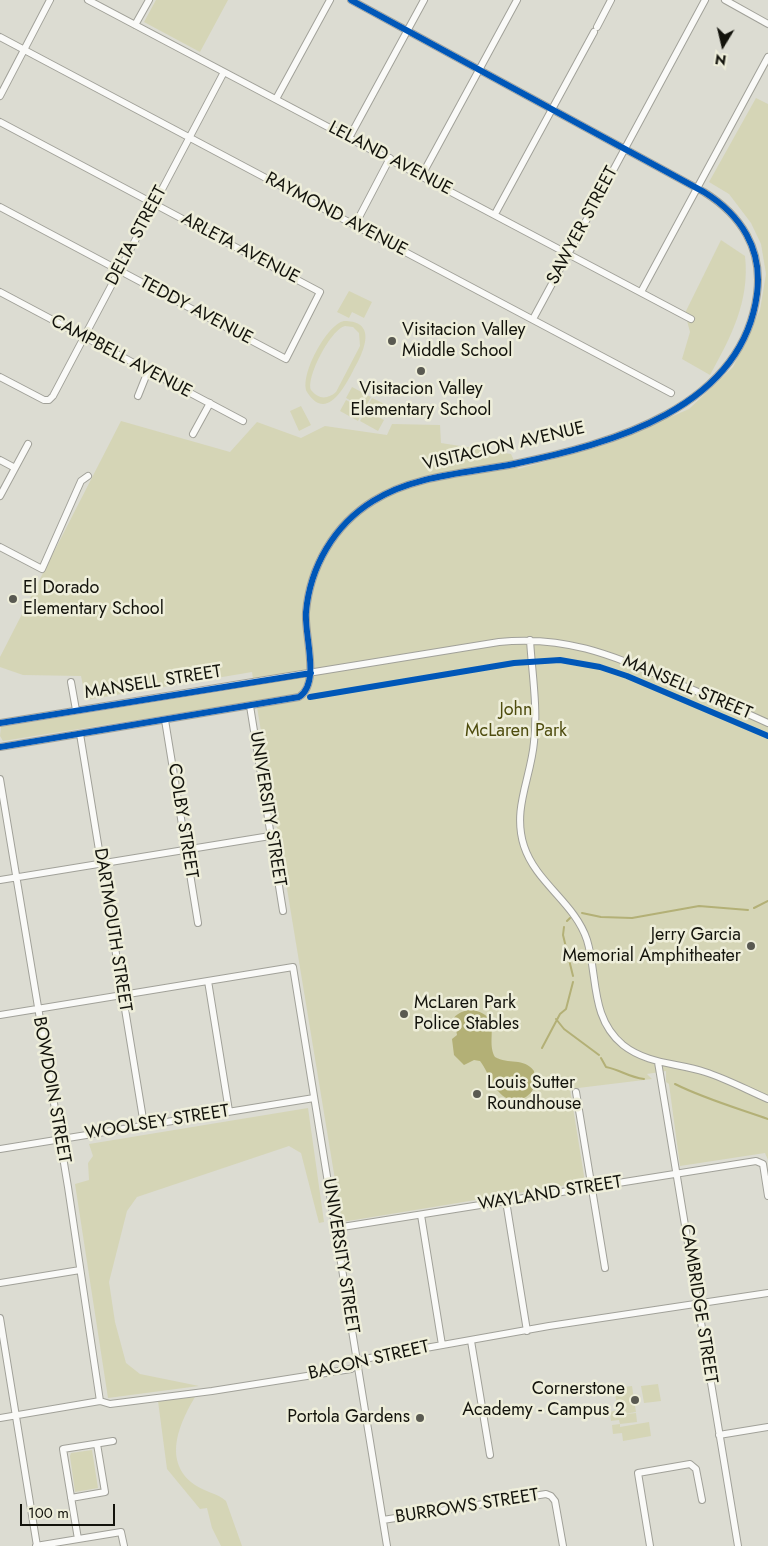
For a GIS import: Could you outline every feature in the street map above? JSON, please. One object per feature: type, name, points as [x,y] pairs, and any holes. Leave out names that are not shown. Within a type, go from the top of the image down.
[{"type":"street","points":[[0,96],[50,0]]},
{"type":"street","name":"LELAND AVENUE","points":[[88,0],[568,252],[691,319]]},
{"type":"street","points":[[135,25],[149,0]]},
{"type":"street","points":[[276,99],[330,0]]},
{"type":"street","name":"VISITACION AVENUE","points":[[311,673],[306,624],[312,580],[320,560],[332,540],[363,507],[383,495],[408,485],[553,454],[645,425],[689,402],[725,367],[737,349],[751,319],[758,287],[757,264],[751,242],[740,222],[724,205],[625,148],[352,0]]},
{"type":"street","points":[[349,138],[424,0]]},
{"type":"street","points":[[422,175],[518,0]]},
{"type":"street","points":[[495,214],[611,0]]},
{"type":"street","name":"SAWYER STREET","points":[[533,320],[705,0]]},
{"type":"street","points":[[724,0],[768,24]]},
{"type":"street","name":"RAYMOND AVENUE","points":[[0,37],[189,139],[671,393]]},
{"type":"street","points":[[641,292],[768,56]]},
{"type":"street","name":"DELTA STREET","points":[[0,377],[44,400],[49,400],[224,72]]},
{"type":"street","name":"ARLETA AVENUE","points":[[0,122],[320,292],[286,359]]},
{"type":"street","points":[[355,225],[390,158]]},
{"type":"street","name":"TEDDY AVENUE","points":[[0,207],[286,359]]},
{"type":"street","name":"CAMPBELL AVENUE","points":[[0,292],[243,421]]},
{"type":"street","points":[[138,396],[148,371]]},
{"type":"street","points":[[193,434],[210,403]]},
{"type":"street","points":[[0,496],[28,444]]},
{"type":"street","points":[[0,460],[15,468]]},
{"type":"street","points":[[0,547],[42,569],[81,481],[88,476]]},
{"type":"street","points":[[530,640],[535,732],[532,759],[520,804],[520,826],[525,847],[540,876],[574,914],[585,934],[598,1001],[609,1030],[624,1045],[645,1058],[705,1072],[768,1099]]},
{"type":"street","name":"MANSELL STREET","points":[[0,723],[499,642],[530,640],[572,644],[609,654],[768,722]]},
{"type":"street","points":[[0,747],[299,697],[306,690],[311,673]]},
{"type":"street","points":[[71,682],[76,710]]},
{"type":"street","name":"UNIVERSITY STREET","points":[[250,706],[283,911]]},
{"type":"street","name":"COLBY STREET","points":[[165,720],[198,923]]},
{"type":"street","name":"DARTMOUTH STREET","points":[[80,734],[144,1125]]},
{"type":"street","name":"BOWDOIN STREET","points":[[0,779],[68,1187],[100,1401]]},
{"type":"street","points":[[0,880],[270,836]]},
{"type":"street","name":"UNIVERSITY STREET","points":[[208,982],[293,967],[387,1546]]},
{"type":"street","points":[[0,1015],[208,982],[229,1111]]},
{"type":"street","name":"CAMBRIDGE STREET","points":[[658,1062],[738,1546]]},
{"type":"street","points":[[576,1092],[605,1268]]},
{"type":"street","name":"WOOLSEY STREET","points":[[0,1149],[314,1098]]},
{"type":"street","name":"WAYLAND STREET","points":[[336,1228],[756,1161],[763,1164],[768,1196]]},
{"type":"street","points":[[506,1201],[527,1331]]},
{"type":"street","points":[[421,1215],[442,1345]]},
{"type":"street","points":[[0,1283],[80,1270]]},
{"type":"street","name":"BACON STREET","points":[[0,1418],[100,1401],[110,1404],[212,1391],[351,1369],[364,1359],[768,1292]]},
{"type":"street","points":[[0,1318],[37,1546],[122,1532],[124,1546]]},
{"type":"street","points":[[471,1341],[490,1455]]},
{"type":"street","points":[[719,1435],[768,1427]]},
{"type":"street","points":[[78,1539],[63,1449],[114,1441]]},
{"type":"street","points":[[71,1498],[105,1492],[97,1444]]},
{"type":"street","points":[[650,1546],[638,1473],[690,1464],[694,1465],[702,1500]]},
{"type":"street","name":"BURROWS STREET","points":[[383,1520],[542,1493],[551,1496],[556,1505],[563,1546]]},
{"type":"green space","points":[[156,0],[228,0],[200,52],[144,22]]},
{"type":"green space","name":"John McLaren Park","points":[[756,98],[768,104],[768,1160],[765,1153],[680,1166],[669,1084],[666,1082],[666,1071],[647,1074],[652,1079],[570,1089],[585,1182],[342,1222],[256,701],[3,741],[0,736],[1,727],[254,686],[252,672],[86,700],[81,676],[23,675],[0,667],[0,657],[121,421],[230,452],[257,422],[301,438],[325,426],[387,435],[392,424],[440,425],[441,443],[511,454],[518,469],[608,444],[689,409],[733,367],[760,310],[766,274],[761,244],[751,223],[729,194],[709,182]]},
{"type":"green space","points":[[721,240],[745,256],[745,288],[732,333],[710,375],[682,359],[690,332],[685,313]]},
{"type":"green space","points":[[349,291],[372,302],[364,318],[352,312],[349,318],[337,312]]},
{"type":"green space","points":[[344,321],[355,322],[362,327],[365,333],[364,348],[340,393],[328,403],[321,404],[314,400],[307,392],[307,375],[316,352],[337,324]],"holes":[[[345,326],[353,327],[359,333],[360,346],[336,392],[333,395],[320,397],[311,390],[310,384],[321,354],[339,329]]]},
{"type":"green space","points":[[352,387],[371,397],[365,408],[346,398]]},
{"type":"green space","points":[[372,398],[391,407],[385,418],[366,409]]},
{"type":"green space","points":[[346,400],[364,409],[358,421],[340,411]]},
{"type":"green space","points":[[301,406],[311,425],[299,431],[290,411]]},
{"type":"green space","points":[[366,410],[384,420],[378,431],[360,421]]},
{"type":"green space","points":[[308,1108],[324,1222],[319,1223],[301,1153],[289,1146],[137,1197],[127,1211],[109,1282],[115,1322],[126,1363],[140,1374],[199,1386],[108,1398],[75,1184],[89,1180],[88,1163],[93,1156],[89,1144]]},
{"type":"green space","points":[[658,1384],[661,1401],[644,1403],[641,1386]]},
{"type":"green space","points":[[632,1386],[636,1412],[618,1415],[636,1413],[637,1422],[620,1424],[619,1420],[611,1421],[610,1412],[618,1410],[614,1388]]},
{"type":"green space","points":[[195,1397],[179,1431],[176,1454],[179,1465],[185,1476],[195,1485],[226,1501],[242,1546],[221,1546],[212,1528],[207,1508],[200,1509],[167,1469],[158,1401]]},
{"type":"green space","points":[[649,1422],[651,1436],[623,1441],[622,1433],[613,1434],[612,1425],[620,1424],[620,1427]]},
{"type":"green space","points":[[92,1450],[98,1488],[75,1492],[71,1453]]},
{"type":"shaded area","points":[[472,1010],[488,1017],[491,1023],[492,1050],[495,1057],[505,1061],[526,1064],[534,1071],[535,1085],[524,1098],[513,1100],[506,1098],[496,1088],[480,1061],[474,1060],[464,1065],[454,1055],[452,1039],[457,1035],[456,1029],[451,1026],[453,1019],[458,1014]]},
{"type":"waterway","points":[[754,908],[768,901]]},
{"type":"waterway","points":[[582,913],[601,917],[632,918],[699,906],[748,910]]},
{"type":"waterway","points":[[567,921],[570,918]]},
{"type":"waterway","points":[[564,927],[563,935],[573,976]]},
{"type":"waterway","points":[[542,1048],[560,1014],[566,1009],[573,982]]},
{"type":"waterway","points":[[556,1019],[564,1029],[599,1055]]},
{"type":"waterway","points":[[601,1058],[606,1067],[644,1079]]},
{"type":"waterway","points":[[675,1084],[709,1099],[768,1119]]},
{"type":"cycle path","points":[[0,747],[299,697],[306,690],[309,681],[310,658],[306,612],[308,595],[313,579],[326,549],[347,522],[359,511],[389,492],[424,480],[551,456],[629,432],[666,415],[699,393],[726,366],[746,334],[757,294],[756,262],[753,248],[747,235],[729,211],[704,192],[351,0]]},
{"type":"cycle path","points":[[310,697],[514,663],[560,660],[600,667],[627,676],[768,736]]},
{"type":"cycle path","points":[[0,723],[311,673]]},
{"type":"place","name":"Visitacion Valley Middle School","points":[[392,341]]},
{"type":"place","name":"Visitacion Valley Elementary School","points":[[421,371]]},
{"type":"place","name":"El Dorado Elementary School","points":[[13,599]]},
{"type":"place","name":"Jerry Garcia Memorial Amphitheater","points":[[751,946]]},
{"type":"place","name":"McLaren Park Police Stables","points":[[404,1014]]},
{"type":"place","name":"Louis Sutter Roundhouse","points":[[477,1094]]},
{"type":"place","name":"Cornerstone Academy - Campus 2","points":[[635,1400]]},
{"type":"place","name":"Portola Gardens","points":[[420,1418]]}]
